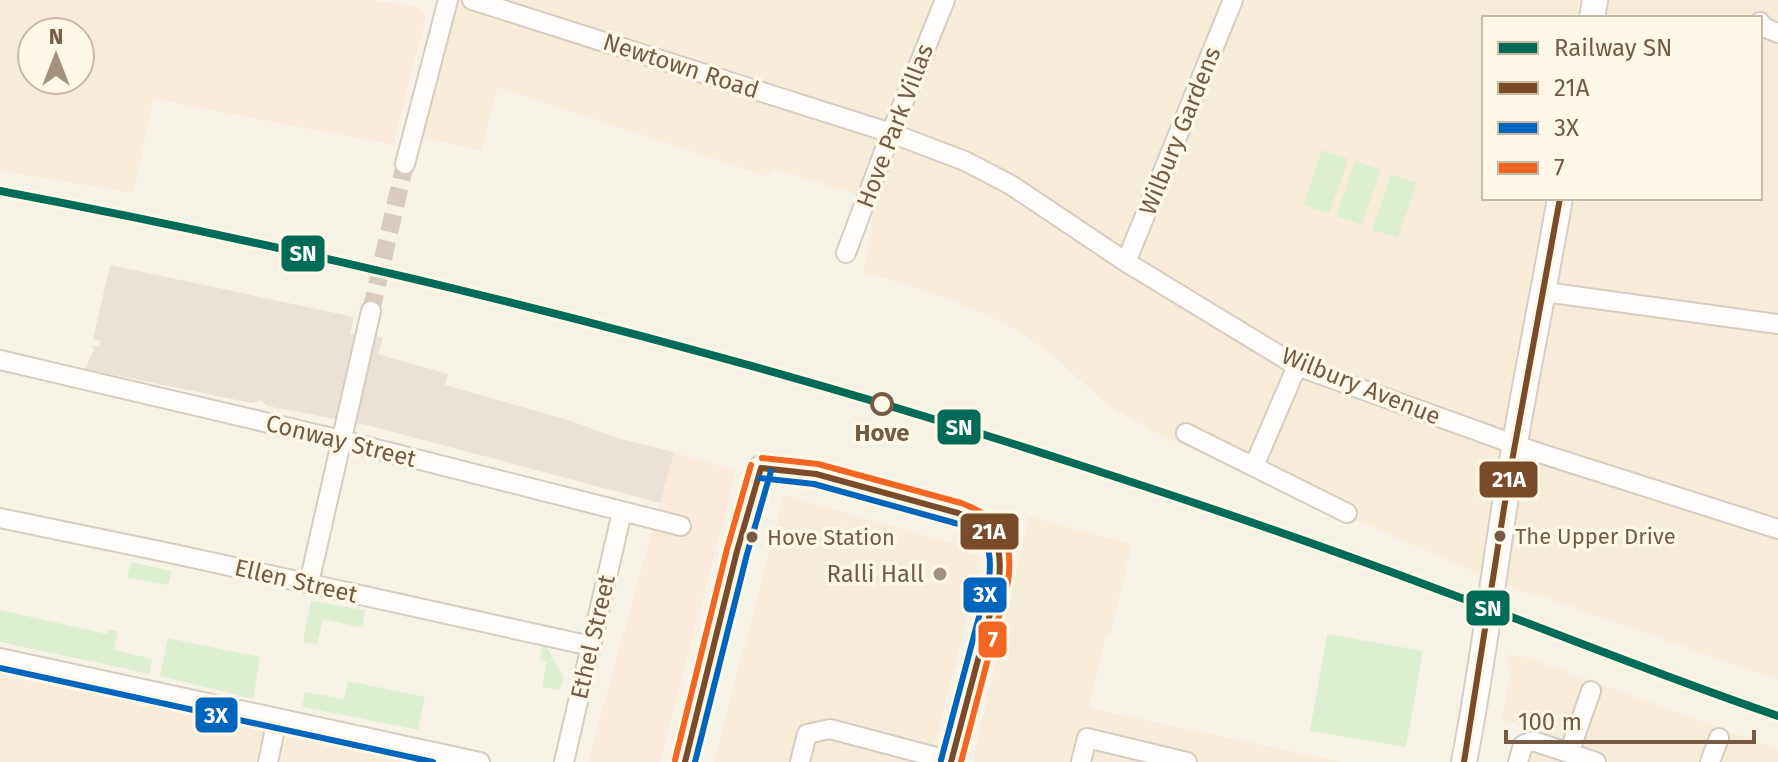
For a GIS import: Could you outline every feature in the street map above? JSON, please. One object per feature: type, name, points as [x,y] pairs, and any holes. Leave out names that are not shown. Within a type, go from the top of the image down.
[{"type":"main road","points":[[1464,762],[1486,646],[1515,444],[1560,200]]},
{"type":"main road","points":[[761,468],[816,474],[958,513],[978,520],[990,529],[998,544],[1001,561],[951,761]]},
{"type":"street","points":[[405,164],[448,0]]},
{"type":"street","name":"Newtown Road","points":[[472,0],[891,133]]},
{"type":"street","name":"Hove Park Villas","points":[[846,253],[945,0]]},
{"type":"street","name":"Wilbury Gardens","points":[[1126,262],[1233,0]]},
{"type":"street","name":"Wilbury Avenue","points":[[891,133],[989,173],[1126,262],[1297,366],[1515,444],[1778,529]]},
{"type":"street","points":[[1545,292],[1778,324]]},
{"type":"street","points":[[309,583],[371,311]]},
{"type":"street","name":"Conway Street","points":[[0,360],[341,440],[681,526]]},
{"type":"street","points":[[1254,466],[1297,366]]},
{"type":"street","points":[[1186,433],[1347,513]]},
{"type":"street","points":[[685,762],[737,551],[761,468]]},
{"type":"street","name":"Ethel Street","points":[[564,762],[622,512]]},
{"type":"street","name":"Ellen Street","points":[[0,518],[591,646]]},
{"type":"street","points":[[0,658],[480,762]]},
{"type":"street","points":[[1569,753],[1591,691]]},
{"type":"street","points":[[268,762],[277,720]]},
{"type":"street","points":[[800,762],[807,734],[830,729],[951,761]]},
{"type":"street","points":[[1081,762],[1087,738],[1187,762]]},
{"type":"street","points":[[1710,762],[1719,738]]},
{"type":"street","points":[[1518,762],[1523,745],[1533,741],[1596,762]]},
{"type":"shaded area","points":[[0,0],[15,0],[34,16],[16,16],[16,96],[96,96],[96,70],[123,93],[153,99],[134,193],[0,171]]},
{"type":"shaded area","points":[[15,0],[370,0],[419,7],[426,17],[393,145],[123,93],[96,70],[96,16],[34,16]]},
{"type":"shaded area","points":[[456,0],[1778,0],[1778,680],[1517,590],[1160,435],[1109,406],[1051,354],[1020,332],[936,294],[864,272],[875,201],[774,168],[769,177],[498,87],[481,151],[422,137]]},
{"type":"shaded area","points":[[110,265],[354,317],[350,334],[383,337],[378,354],[448,374],[445,385],[571,421],[617,438],[674,452],[660,503],[367,425],[267,406],[261,400],[252,403],[85,369],[94,350],[91,345],[99,347],[100,341],[93,339]]},
{"type":"shaded area","points":[[674,452],[736,471],[660,762],[588,762]]},
{"type":"shaded area","points":[[784,495],[972,549],[976,553],[980,567],[930,762],[714,762]]},
{"type":"shaded area","points":[[1029,517],[1132,544],[1089,708],[1341,762],[973,762]]},
{"type":"shaded area","points":[[1506,655],[1526,657],[1778,749],[1778,762],[1525,762],[1533,730],[1502,719],[1510,674]]},
{"type":"shaded area","points":[[0,671],[264,728],[256,762],[0,762]]},
{"type":"shaded area","points":[[287,731],[428,762],[280,762]]},
{"type":"green space","points":[[1322,150],[1348,159],[1329,214],[1303,205]]},
{"type":"green space","points":[[1355,161],[1381,170],[1362,225],[1336,216]]},
{"type":"green space","points":[[1391,174],[1417,183],[1398,238],[1372,230]]},
{"type":"green space","points":[[131,562],[172,571],[168,587],[127,578]]},
{"type":"green space","points":[[311,601],[365,610],[363,624],[359,627],[323,619],[317,645],[303,642]]},
{"type":"green space","points":[[0,610],[107,634],[108,629],[118,631],[114,650],[152,659],[150,674],[0,642]]},
{"type":"green space","points":[[1327,634],[1423,651],[1406,747],[1310,731]]},
{"type":"green space","points":[[168,638],[260,657],[253,699],[160,676]]},
{"type":"green space","points":[[542,646],[547,647],[564,677],[560,690],[542,687],[547,662],[540,660]]},
{"type":"green space","points":[[348,681],[425,697],[418,730],[302,707],[305,692],[344,699]]},
{"type":"tunnel","points":[[371,311],[405,164]]},
{"type":"rail line","name":"SN","points":[[0,191],[272,247],[542,310],[943,422],[1257,524],[1778,716]]},
{"type":"transit line","name":"21A","points":[[1464,762],[1508,483],[1560,200]]},
{"type":"transit line","name":"7","points":[[762,458],[818,464],[961,503],[986,516],[1002,532],[1009,554],[1008,582],[961,762]]},
{"type":"transit line","name":"7","points":[[675,760],[751,465]]},
{"type":"transit line","name":"21A","points":[[761,468],[816,474],[958,513],[980,524],[994,537],[999,555],[999,580],[951,762]]},
{"type":"transit line","name":"21A","points":[[685,762],[737,551],[761,468]]},
{"type":"transit line","name":"3X","points":[[695,762],[771,471]]},
{"type":"transit line","name":"3X","points":[[760,478],[814,484],[955,523],[974,531],[985,542],[990,558],[989,579],[941,760]]},
{"type":"transit line","name":"3X","points":[[0,668],[433,762]]},
{"type":"place","name":"Hove","points":[[882,404]]},
{"type":"place","name":"The Upper Drive","points":[[1500,536]]},
{"type":"place","name":"Hove Station","points":[[752,537]]},
{"type":"place","name":"Ralli Hall","points":[[940,574]]}]
